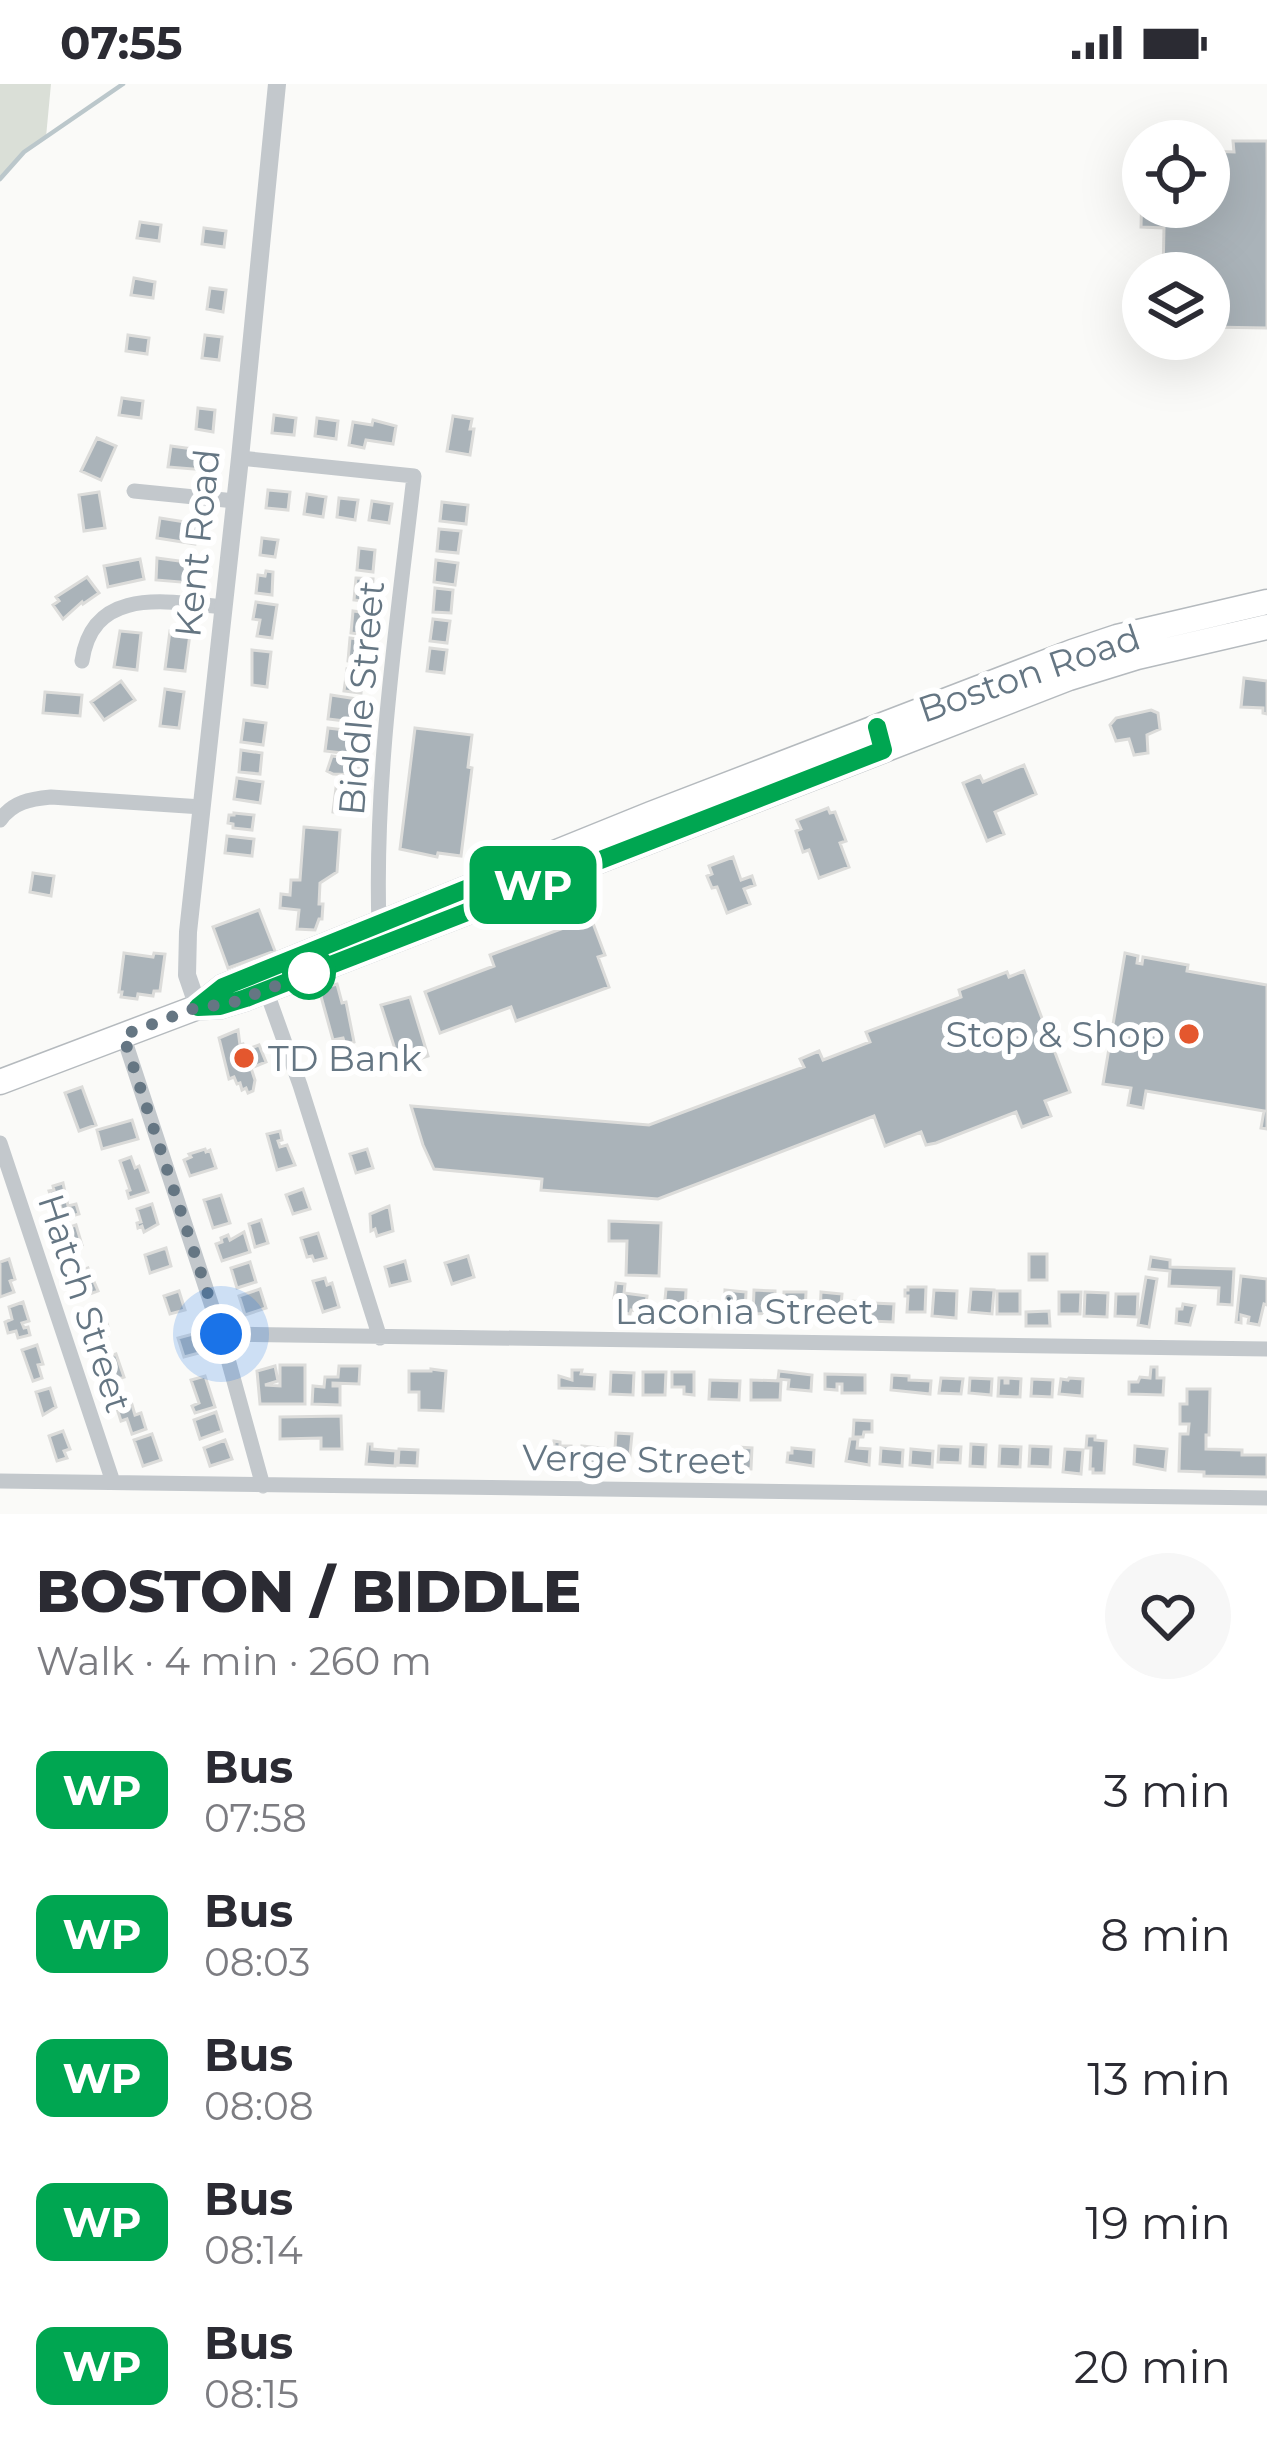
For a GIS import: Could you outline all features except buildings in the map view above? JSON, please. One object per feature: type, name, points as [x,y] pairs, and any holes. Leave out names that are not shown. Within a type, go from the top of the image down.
[{"type":"main road","name":"Boston Road","points":[[198,1007],[223,987],[651,814],[1072,652],[1267,602]]},
{"type":"main road","name":"Boston Road","points":[[0,1082],[198,1007],[229,1004],[1070,678],[1267,626]]},
{"type":"street","name":"Kent Road","points":[[198,1007],[187,975],[187,956],[277,84]]},
{"type":"street","name":"Biddle Street","points":[[240,458],[414,476],[376,854],[379,926]]},
{"type":"street","points":[[134,491],[235,501]]},
{"type":"street","points":[[82,661],[90,630],[123,607],[155,602],[224,608]]},
{"type":"street","points":[[0,820],[28,799],[51,797],[202,807]]},
{"type":"street","points":[[266,990],[380,1338]]},
{"type":"street","points":[[123,1035],[221,1334],[263,1486]]},
{"type":"street","name":"Hatch Street","points":[[0,1143],[113,1482]]},
{"type":"street","name":"Laconia Street","points":[[221,1334],[1267,1349]]},
{"type":"street","name":"Verge Street","points":[[0,1481],[1267,1498]]},
{"type":"shaded area","points":[[0,84],[51,84],[46,137],[25,151],[0,180]]},
{"type":"waterway","points":[[0,179],[24,152],[123,84]]},
{"type":"bus line","name":"WP","points":[[550,855],[223,987],[198,1007],[246,998],[883,750],[877,727]]},
{"type":"place","name":"Stop & Shop","points":[[1189,1034]]},
{"type":"place","name":"TD Bank","points":[[244,1058]]},
{"type":"route","points":[[221,1334],[123,1035],[198,1007],[229,1004],[309,973]]}]
